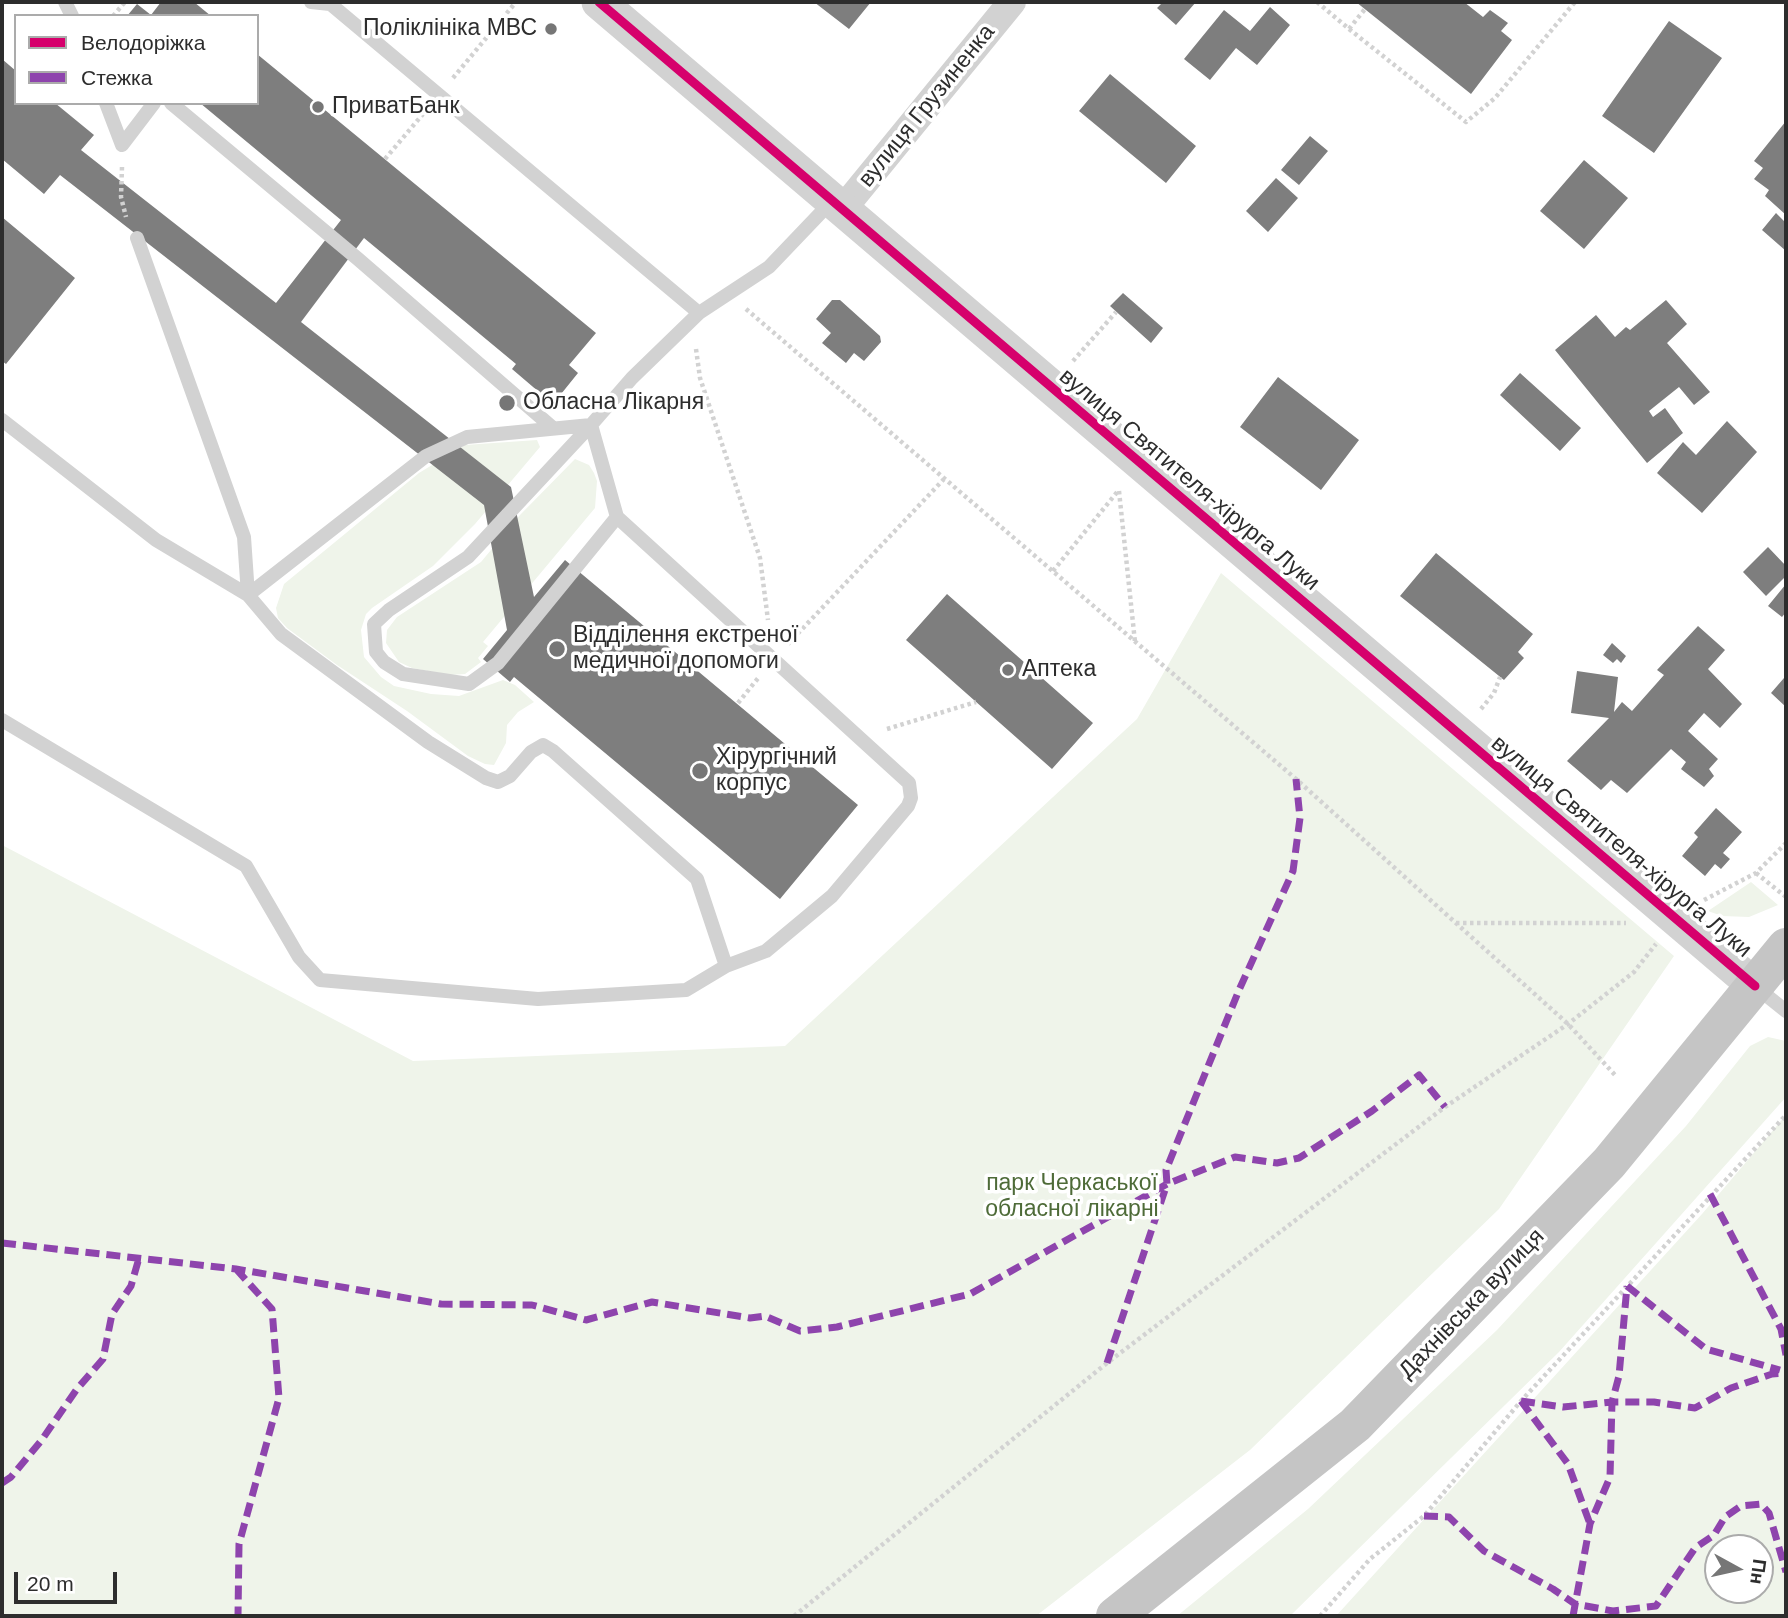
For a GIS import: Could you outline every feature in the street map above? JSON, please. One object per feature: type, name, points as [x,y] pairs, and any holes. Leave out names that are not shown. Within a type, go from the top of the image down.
[{"type":"main road","name":"Дахнівська вулиця","points":[[1115,1616],[1355,1425],[1609,1163],[1786,947]]},
{"type":"street","name":"вулиця Святителя-хірурга Луки","points":[[599,2],[1755,986]]},
{"type":"street","name":"вулиця Грузиненка","points":[[837,206],[1012,2]]},
{"type":"lane","points":[[311,2],[329,3],[699,313]]},
{"type":"lane","points":[[107,105],[122,145]]},
{"type":"lane","points":[[122,145],[152,105]]},
{"type":"lane","points":[[173,105],[358,259],[553,429]]},
{"type":"lane","points":[[617,517],[498,663],[469,684],[403,674],[384,662],[376,652],[374,624],[389,610],[468,557],[632,378],[699,313],[769,267],[837,206]]},
{"type":"lane","points":[[137,239],[244,537],[248,595]]},
{"type":"lane","points":[[2,420],[156,540],[248,595],[281,634],[428,743],[486,778],[498,782],[510,776],[531,752],[543,745],[553,751],[697,879],[726,967]]},
{"type":"lane","points":[[248,595],[426,456],[467,437],[591,425]]},
{"type":"lane","points":[[2,720],[246,866],[299,957],[320,980],[538,999],[686,990],[726,967],[766,951],[832,896],[908,806],[911,798],[908,783],[617,517],[591,425]]},
{"type":"lane","name":"вулиця Святителя-хірурга Луки","points":[[1755,986],[1786,1012]]},
{"type":"path","points":[[1317,2],[1466,122],[1495,98],[1575,2]]},
{"type":"path","points":[[1349,29],[1365,9]]},
{"type":"path","points":[[122,145],[121,197],[125,214],[137,239]]},
{"type":"path","points":[[729,294],[1296,779],[1568,1024],[1615,1075]]},
{"type":"path","points":[[1072,363],[1116,312]]},
{"type":"path","points":[[694,340],[700,378],[760,558],[774,659]]},
{"type":"path","points":[[738,703],[774,659],[944,479]]},
{"type":"path","points":[[1053,572],[1119,491],[1135,642]]},
{"type":"path","points":[[1480,710],[1494,693],[1500,677]]},
{"type":"path","points":[[859,738],[976,702]]},
{"type":"path","points":[[1698,905],[1756,873],[1786,843]]},
{"type":"path","points":[[1756,873],[1786,897]]},
{"type":"path","points":[[1456,923],[1628,923]]},
{"type":"path","points":[[794,1616],[1107,1363],[1445,1107],[1568,1024],[1634,972],[1656,945]]},
{"type":"path","points":[[1320,1616],[1370,1559],[1424,1516],[1521,1401],[1786,1115]]},
{"type":"green space","points":[[537,440],[540,447],[475,524],[433,566],[372,608],[366,614],[361,630],[364,657],[381,677],[394,686],[431,694],[459,696],[503,680],[515,685],[534,702],[518,712],[507,725],[506,743],[494,765],[485,764],[468,756],[287,628],[278,618],[276,608],[284,584],[419,473],[465,445]]},
{"type":"green space","points":[[575,459],[589,465],[594,473],[597,481],[595,508],[483,642],[488,646],[478,658],[481,662],[465,674],[449,675],[412,668],[399,662],[386,643],[387,630],[397,617],[481,562],[520,515]]},
{"type":"green space","name":"парк Черкаської обласної лікарні","points":[[1221,573],[1674,956],[1499,1209],[1250,1450],[1036,1616],[2,1616],[2,845],[413,1061],[785,1046],[1137,719]]},
{"type":"green space","points":[[1751,882],[1778,905],[1749,917],[1722,916],[1708,911]]},
{"type":"green space","points":[[1768,1037],[1786,1041],[1786,1097],[1559,1352],[1290,1616],[1177,1616],[1308,1509],[1497,1330],[1686,1126],[1750,1046]]},
{"type":"green space","points":[[1786,1115],[1786,1616],[1336,1616],[1702,1214]]},
{"type":"building","points":[[161,2],[194,2],[209,14],[152,14]]},
{"type":"building","points":[[814,2],[871,2],[849,29]]},
{"type":"building","points":[[1163,2],[1196,2],[1176,25],[1157,8]]},
{"type":"building","points":[[1356,2],[1464,2],[1483,17],[1490,10],[1508,23],[1501,31],[1512,40],[1471,94]]},
{"type":"building","points":[[137,4],[150,14],[129,14]]},
{"type":"building","points":[[1270,7],[1290,25],[1257,65],[1236,48],[1210,80],[1184,59],[1224,10],[1250,31]]},
{"type":"building","points":[[1669,21],[1722,58],[1654,153],[1602,116]]},
{"type":"building","points":[[259,56],[596,333],[569,365],[578,373],[553,404],[512,369],[516,364],[364,238],[301,322],[511,487],[534,597],[565,560],[858,805],[780,899],[514,677],[510,682],[483,659],[507,630],[484,505],[60,175],[44,194],[2,159],[2,59],[14,69],[14,105],[57,105],[94,135],[81,150],[276,303],[341,220],[202,105],[259,105]]},
{"type":"building","points":[[1110,74],[1196,146],[1166,183],[1079,111]]},
{"type":"building","points":[[1786,121],[1786,215],[1765,196],[1769,190],[1754,179],[1763,168],[1754,161]]},
{"type":"building","points":[[1310,136],[1328,151],[1299,185],[1281,170]]},
{"type":"building","points":[[1584,160],[1628,198],[1584,249],[1540,211]]},
{"type":"building","points":[[1276,178],[1298,198],[1268,232],[1246,211]]},
{"type":"building","points":[[1776,213],[1786,223],[1786,251],[1762,230]]},
{"type":"building","points":[[2,217],[75,278],[6,364],[2,361]]},
{"type":"building","points":[[1123,293],[1163,328],[1151,343],[1110,306]]},
{"type":"building","points":[[832,300],[840,300],[880,336],[881,342],[864,361],[854,353],[846,363],[822,343],[831,333],[816,319]]},
{"type":"building","points":[[1666,300],[1687,324],[1667,343],[1710,392],[1694,405],[1679,387],[1649,411],[1653,417],[1665,408],[1683,433],[1647,463],[1555,350],[1596,315],[1615,337],[1626,327],[1630,330]]},
{"type":"building","points":[[1520,373],[1581,428],[1560,451],[1500,395]]},
{"type":"building","points":[[1278,377],[1359,440],[1321,490],[1240,427]]},
{"type":"building","points":[[1727,421],[1757,452],[1702,513],[1657,473],[1683,442],[1696,455]]},
{"type":"building","points":[[1768,547],[1786,566],[1786,576],[1766,596],[1743,572]]},
{"type":"building","points":[[1436,553],[1533,634],[1518,652],[1524,658],[1504,680],[1400,596]]},
{"type":"building","points":[[1786,584],[1786,612],[1782,617],[1768,606]]},
{"type":"building","points":[[947,594],[1093,723],[1052,769],[906,640]]},
{"type":"building","points":[[1698,626],[1725,650],[1708,669],[1742,704],[1720,728],[1704,713],[1688,731],[1718,759],[1709,769],[1714,776],[1704,787],[1681,769],[1686,762],[1671,749],[1627,793],[1611,780],[1601,790],[1567,761],[1609,718],[1571,713],[1577,671],[1618,677],[1614,712],[1622,702],[1632,711],[1664,675],[1657,670]]},
{"type":"building","points":[[1612,643],[1626,656],[1621,663],[1617,659],[1613,663],[1603,655]]},
{"type":"building","points":[[1784,678],[1786,680],[1786,707],[1771,693]]},
{"type":"building","points":[[1716,808],[1742,832],[1723,853],[1730,859],[1721,869],[1715,864],[1705,876],[1682,856],[1698,837],[1694,833]]},
{"type":"marked path","points":[[1107,1363],[1167,1184],[1166,1170],[1239,990],[1293,871],[1300,818],[1296,779]]},
{"type":"marked path","points":[[2,1243],[236,1269],[441,1304],[532,1305],[586,1320],[652,1302],[750,1318],[765,1316],[800,1331],[837,1327],[970,1294],[1167,1184],[1235,1157],[1277,1163],[1299,1158],[1372,1111],[1419,1075],[1445,1107]]},
{"type":"marked path","points":[[1710,1194],[1781,1329],[1786,1355]]},
{"type":"marked path","points":[[2,1483],[11,1477],[41,1441],[77,1389],[103,1359],[112,1314],[131,1286],[139,1258]]},
{"type":"marked path","points":[[236,1269],[272,1309],[279,1398],[239,1544],[238,1616]]},
{"type":"marked path","points":[[1627,1286],[1706,1349],[1780,1370]]},
{"type":"marked path","points":[[1573,1616],[1590,1524],[1610,1477],[1612,1402],[1619,1376],[1627,1286]]},
{"type":"marked path","points":[[1521,1401],[1563,1407],[1612,1402],[1654,1402],[1695,1408],[1731,1388],[1772,1374],[1786,1373]]},
{"type":"marked path","points":[[1521,1401],[1568,1464],[1590,1524]]},
{"type":"marked path","points":[[1424,1516],[1449,1517],[1484,1551],[1575,1604],[1613,1611],[1656,1606],[1695,1548],[1714,1535],[1725,1517],[1741,1506],[1761,1504],[1769,1513],[1786,1572]]},
{"type":"cycle path","points":[[599,2],[1755,986]]},
{"type":"place","name":"Поліклініка МВС","points":[[551,29]]},
{"type":"place","name":"ПриватБанк","points":[[318,107]]},
{"type":"place","name":"Обласна Лікарня","points":[[507,403]]},
{"type":"place","name":"Відділення екстреної медичної допомоги","points":[[557,649]]},
{"type":"place","name":"Аптека","points":[[1008,670]]},
{"type":"place","name":"Хірургічний корпус","points":[[700,771]]}]
